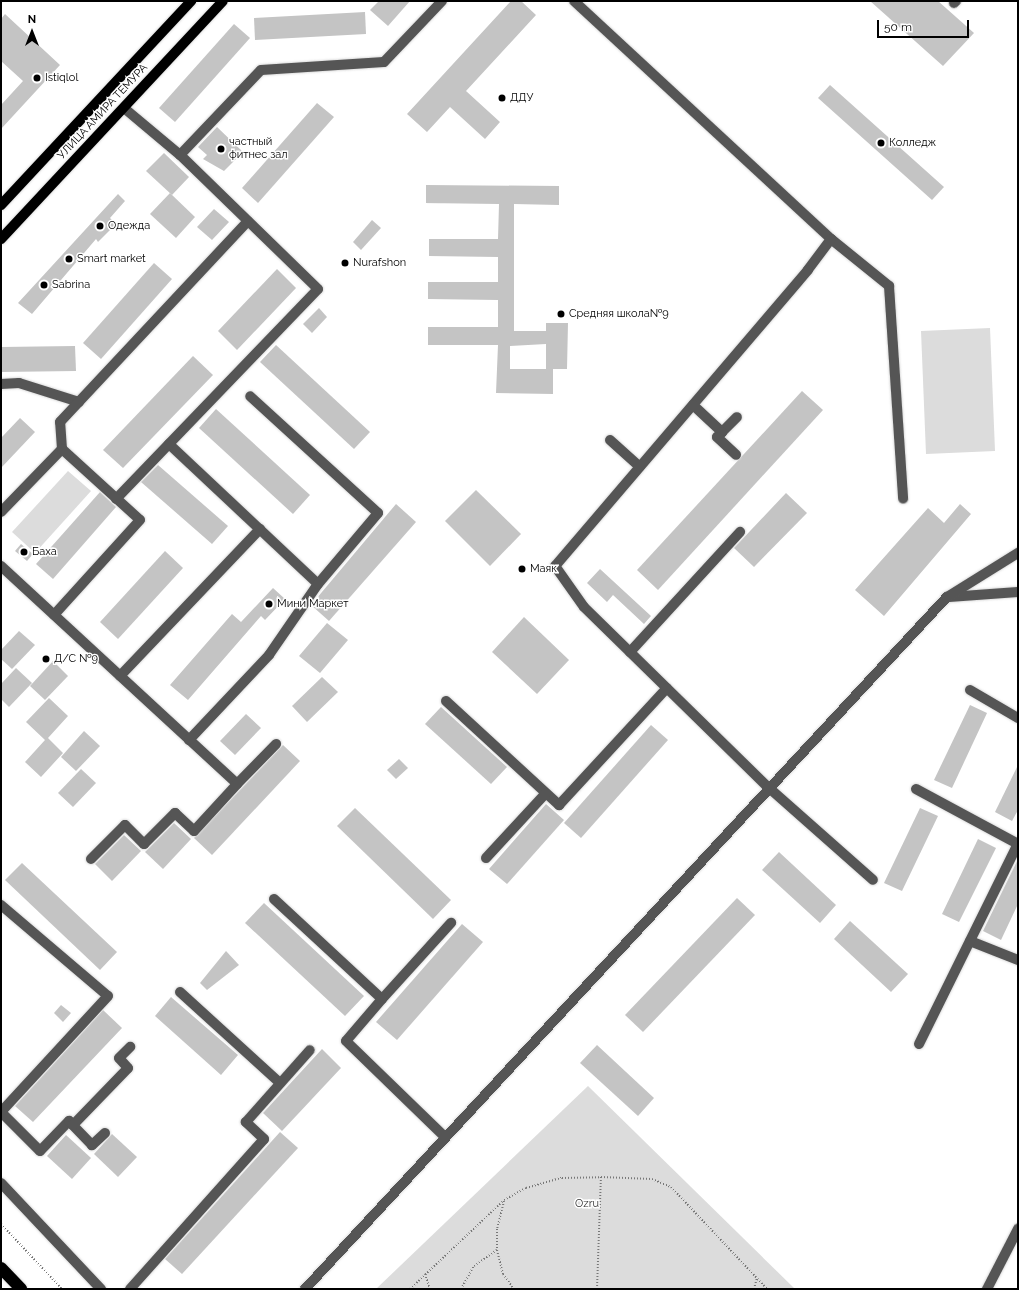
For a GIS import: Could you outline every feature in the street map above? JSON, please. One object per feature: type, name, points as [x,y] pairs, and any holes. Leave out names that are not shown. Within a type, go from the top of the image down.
[{"type":"highway","points":[[1,1268],[21,1289]]},
{"type":"main road","name":"УЛИЦА АМИРА ТЕМУРА","points":[[1,205],[191,1]]},
{"type":"main road","name":"УЛИЦА АМИРА ТЕМУРА","points":[[1,239],[223,1]]},
{"type":"street","points":[[180,156],[261,70],[384,62],[442,1]]},
{"type":"street","points":[[574,1],[831,239],[889,286],[903,499]]},
{"type":"street","points":[[116,498],[318,289],[180,156],[124,108]]},
{"type":"street","points":[[54,615],[140,520],[62,449],[60,422],[248,221]]},
{"type":"street","points":[[831,239],[808,270],[555,566],[584,607],[768,787],[873,880]]},
{"type":"street","points":[[1,384],[19,383],[79,402]]},
{"type":"street","points":[[188,740],[269,655],[318,584],[378,513],[250,396]]},
{"type":"street","points":[[692,405],[722,432]]},
{"type":"street","points":[[736,456],[717,437],[737,416]]},
{"type":"street","points":[[610,440],[640,466]]},
{"type":"street","points":[[168,444],[318,584]]},
{"type":"street","points":[[1,512],[62,449]]},
{"type":"street","points":[[120,676],[260,529]]},
{"type":"street","points":[[630,652],[740,532]]},
{"type":"street","points":[[305,1289],[768,787],[947,597],[1018,553]]},
{"type":"street","points":[[1,566],[237,784]]},
{"type":"street","points":[[947,597],[1018,592]]},
{"type":"street","points":[[446,701],[559,805],[667,688]]},
{"type":"street","points":[[970,690],[1018,718]]},
{"type":"street","points":[[91,859],[125,825],[144,844],[175,813],[194,831],[276,744]]},
{"type":"street","points":[[916,789],[1018,844],[919,1044]]},
{"type":"street","points":[[486,858],[546,793]]},
{"type":"street","points":[[274,899],[382,1000]]},
{"type":"street","points":[[1,905],[108,996],[1,1112],[40,1151],[69,1122],[92,1145],[105,1133]]},
{"type":"street","points":[[445,1137],[346,1041],[450,923]]},
{"type":"street","points":[[970,941],[1018,960]]},
{"type":"street","points":[[180,992],[280,1083]]},
{"type":"street","points":[[73,1125],[128,1068],[119,1058],[130,1047]]},
{"type":"street","points":[[130,1289],[264,1139],[246,1122],[310,1050]]},
{"type":"street","points":[[1,1183],[101,1289]]},
{"type":"street","points":[[987,1289],[1018,1230]]},
{"type":"path","points":[[597,1289],[601,1177]]},
{"type":"path","points":[[410,1289],[504,1200],[526,1188],[562,1178],[601,1177],[652,1179],[672,1187],[767,1289]]},
{"type":"path","points":[[504,1200],[497,1229],[497,1250],[503,1274],[514,1289]]},
{"type":"path","points":[[1,1224],[62,1289]]},
{"type":"path","points":[[461,1289],[474,1266],[497,1250]]},
{"type":"path","points":[[426,1274],[430,1289]]},
{"type":"path","points":[[754,1289],[757,1278]]},
{"type":"green space","points":[[990,328],[995,451],[926,454],[921,331]]},
{"type":"green space","points":[[68,471],[91,491],[35,553],[12,532]]},
{"type":"green space","name":"Ozru","points":[[588,1086],[795,1289],[376,1289]]},
{"type":"building","points":[[379,1],[410,1],[388,26],[370,10]]},
{"type":"building","points":[[511,1],[521,1],[536,15],[466,91],[500,122],[485,139],[450,107],[427,132],[407,114]]},
{"type":"building","points":[[870,1],[938,1],[974,33],[943,66]]},
{"type":"building","points":[[365,12],[366,34],[255,40],[254,18]]},
{"type":"building","points":[[5,14],[60,65],[1,129],[1,105],[23,81],[1,61],[1,19]]},
{"type":"building","points":[[234,24],[250,38],[175,122],[159,108]]},
{"type":"building","name":"Колледж","points":[[830,85],[944,187],[932,200],[818,98]]},
{"type":"building","points":[[317,103],[334,117],[258,203],[242,188]]},
{"type":"building","name":"частный фитнес зал","points":[[217,127],[243,152],[224,171],[203,159],[207,155],[198,147]]},
{"type":"building","points":[[164,153],[189,177],[172,195],[146,171]]},
{"type":"building","points":[[426,185],[559,186],[559,205],[514,204],[514,331],[546,331],[546,323],[568,323],[567,369],[553,369],[553,394],[496,393],[498,345],[428,345],[428,327],[498,327],[498,300],[428,299],[428,282],[498,282],[498,257],[429,256],[429,239],[498,239],[499,204],[426,203]],"holes":[[[546,344],[546,369],[510,369],[510,346]]]},
{"type":"building","points":[[170,193],[195,217],[176,238],[150,214]]},
{"type":"building","points":[[118,194],[125,201],[110,218],[116,224],[98,242],[96,239],[32,314],[18,303]]},
{"type":"building","points":[[214,209],[229,222],[212,240],[197,227]]},
{"type":"building","points":[[372,220],[381,228],[361,250],[353,242]]},
{"type":"building","points":[[154,263],[172,279],[101,359],[83,343]]},
{"type":"building","points":[[277,269],[296,288],[237,350],[218,331]]},
{"type":"building","points":[[319,308],[327,317],[312,333],[303,324]]},
{"type":"building","points":[[276,345],[370,432],[354,449],[260,362]]},
{"type":"building","points":[[75,346],[76,371],[1,372],[1,347]]},
{"type":"building","points":[[193,356],[213,375],[123,468],[103,450]]},
{"type":"building","points":[[802,391],[823,410],[658,590],[637,570]]},
{"type":"building","points":[[216,409],[310,495],[293,514],[199,428]]},
{"type":"building","points":[[20,418],[35,432],[1,468],[1,438]]},
{"type":"building","points":[[158,465],[228,526],[212,544],[141,482]]},
{"type":"building","points":[[476,490],[521,534],[490,566],[445,521]]},
{"type":"building","points":[[100,492],[116,507],[53,579],[36,564]]},
{"type":"building","points":[[786,493],[807,513],[754,567],[734,548]]},
{"type":"building","points":[[396,504],[416,522],[329,621],[311,605]]},
{"type":"building","points":[[960,504],[971,514],[884,616],[855,590],[928,508],[944,523]]},
{"type":"building","name":"Баха","points":[[21,544],[33,554],[27,561],[15,551]]},
{"type":"building","points":[[165,551],[183,568],[118,639],[100,622]]},
{"type":"building","points":[[600,569],[651,616],[644,624],[613,595],[607,602],[587,583]]},
{"type":"building","points":[[273,588],[285,599],[265,620],[261,616],[188,700],[170,685],[232,614],[241,622]]},
{"type":"building","points":[[524,617],[569,660],[537,694],[492,652]]},
{"type":"building","points":[[327,623],[348,640],[320,673],[299,656]]},
{"type":"building","points":[[19,631],[35,645],[12,669],[1,659],[1,650]]},
{"type":"building","points":[[53,661],[68,676],[45,700],[30,686]]},
{"type":"building","points":[[16,668],[32,683],[9,707],[1,699],[1,684]]},
{"type":"building","points":[[322,677],[338,692],[307,722],[292,706]]},
{"type":"building","points":[[49,698],[68,716],[48,738],[63,753],[41,777],[25,762],[45,740],[26,722]]},
{"type":"building","points":[[970,705],[987,713],[952,788],[934,780]]},
{"type":"building","points":[[441,707],[507,767],[491,784],[425,724]]},
{"type":"building","points":[[246,714],[261,728],[235,755],[220,741]]},
{"type":"building","points":[[651,725],[668,740],[581,838],[564,823]]},
{"type":"building","points":[[84,731],[100,746],[76,771],[61,757]]},
{"type":"building","points":[[283,745],[300,761],[212,855],[194,838]]},
{"type":"building","points":[[399,759],[408,768],[396,779],[387,770]]},
{"type":"building","points":[[1018,765],[1018,810],[1012,821],[995,812]]},
{"type":"building","points":[[81,769],[96,783],[73,807],[58,793]]},
{"type":"building","points":[[546,804],[564,820],[507,884],[489,869]]},
{"type":"building","points":[[355,808],[451,900],[433,919],[337,826]]},
{"type":"building","points":[[920,808],[938,816],[902,891],[884,883]]},
{"type":"building","points":[[174,823],[191,839],[163,869],[145,852]]},
{"type":"building","points":[[124,835],[141,851],[112,881],[95,864]]},
{"type":"building","points":[[978,839],[996,848],[959,922],[942,914]]},
{"type":"building","points":[[779,852],[836,905],[820,923],[762,870]]},
{"type":"building","points":[[1018,859],[1018,904],[1001,940],[983,931]]},
{"type":"building","points":[[22,863],[117,952],[100,970],[5,880]]},
{"type":"building","points":[[737,898],[755,915],[643,1032],[625,1015]]},
{"type":"building","points":[[264,903],[364,996],[345,1016],[245,923]]},
{"type":"building","points":[[850,921],[908,974],[891,992],[834,939]]},
{"type":"building","points":[[462,924],[483,942],[397,1040],[376,1022]]},
{"type":"building","points":[[226,951],[239,965],[207,990],[200,983]]},
{"type":"building","points":[[171,997],[238,1055],[221,1075],[155,1016]]},
{"type":"building","points":[[61,1005],[71,1013],[63,1022],[54,1013]]},
{"type":"building","points":[[103,1010],[122,1028],[33,1122],[15,1106]]},
{"type":"building","points":[[597,1045],[654,1098],[638,1116],[580,1063]]},
{"type":"building","points":[[322,1049],[341,1068],[282,1131],[263,1113]]},
{"type":"building","points":[[280,1132],[298,1148],[182,1274],[165,1259]]},
{"type":"building","points":[[112,1134],[137,1157],[118,1177],[94,1154]]},
{"type":"building","points":[[66,1135],[91,1158],[72,1179],[47,1156]]},
{"type":"place","name":"Istiqlol","points":[[37,78]]},
{"type":"place","name":"ДДУ","points":[[502,98]]},
{"type":"place","name":"Колледж","points":[[881,143]]},
{"type":"place","name":"частный фитнес зал","points":[[221,149]]},
{"type":"place","name":"Одежда","points":[[100,226]]},
{"type":"place","name":"Smart market","points":[[69,259]]},
{"type":"place","name":"Nurafshon","points":[[345,263]]},
{"type":"place","name":"Sabrina","points":[[44,285]]},
{"type":"place","name":"Средняя школа№9","points":[[561,314]]},
{"type":"place","name":"Баха","points":[[24,552]]},
{"type":"place","name":"Маяк","points":[[522,569]]},
{"type":"place","name":"Мини Маркет","points":[[269,604]]},
{"type":"place","name":"Д/С №9","points":[[46,659]]}]
